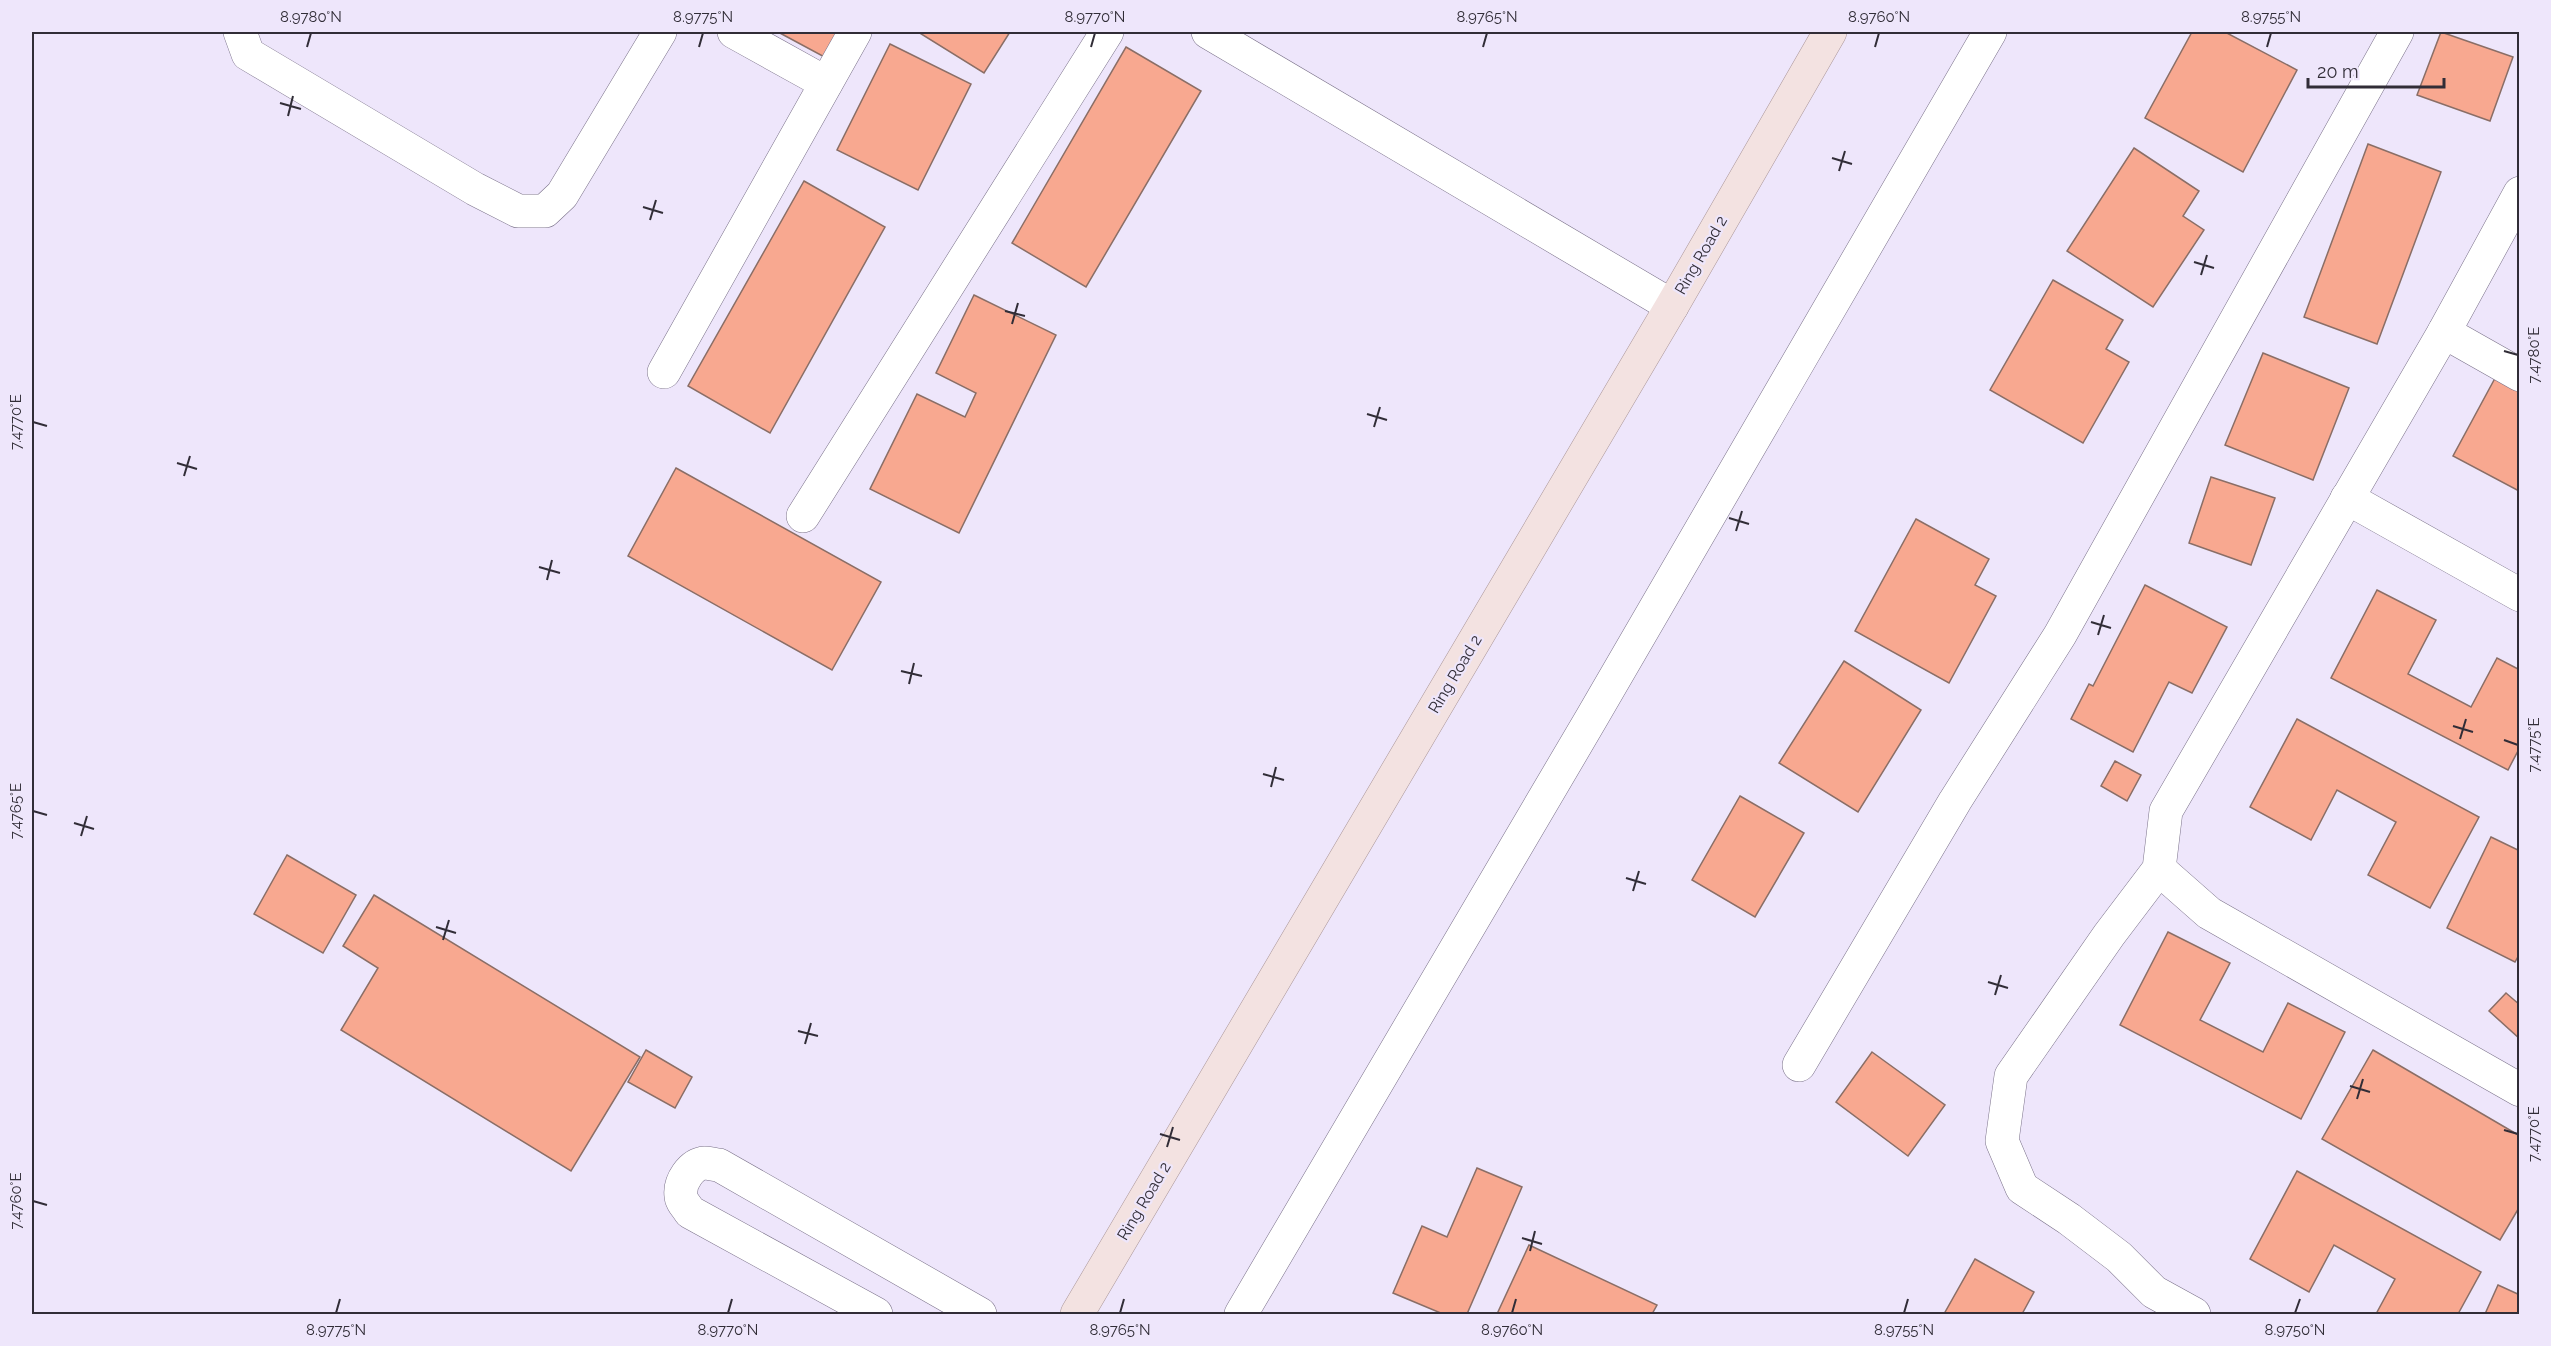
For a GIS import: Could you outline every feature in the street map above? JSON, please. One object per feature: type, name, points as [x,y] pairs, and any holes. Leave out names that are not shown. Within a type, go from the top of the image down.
[{"type":"main road","name":"Ring Road 2","points":[[1077,1314],[1672,306],[1830,32]]},
{"type":"street","points":[[240,32],[248,54],[475,189],[518,211],[545,212],[562,195],[660,32]]},
{"type":"street","points":[[734,32],[826,83]]},
{"type":"street","points":[[664,372],[855,32]]},
{"type":"street","points":[[803,516],[1107,32]]},
{"type":"street","points":[[1208,32],[1672,306]]},
{"type":"street","points":[[1241,1314],[1597,709],[1990,32]]},
{"type":"street","points":[[1799,1065],[1955,801],[2060,635],[2397,32]]},
{"type":"street","points":[[2194,1314],[2154,1292],[2119,1257],[2069,1219],[2022,1188],[2002,1141],[2011,1076],[2109,935],[2159,869],[2166,811],[2444,332],[2520,193]]},
{"type":"street","points":[[2444,332],[2520,375]]},
{"type":"street","points":[[2348,498],[2520,595]]},
{"type":"street","points":[[2159,869],[2209,913],[2520,1090]]},
{"type":"street","points":[[876,1314],[690,1212],[680,1198],[681,1187],[686,1175],[696,1165],[705,1163],[720,1165],[980,1314]]},
{"type":"building","points":[[778,32],[845,32],[830,60]]},
{"type":"building","points":[[918,32],[1010,32],[984,73]]},
{"type":"building","points":[[2192,32],[2225,32],[2297,70],[2243,172],[2145,118]]},
{"type":"building","points":[[2441,32],[2513,57],[2490,121],[2417,95]]},
{"type":"building","points":[[890,44],[971,84],[918,190],[837,150]]},
{"type":"building","points":[[1126,47],[1201,91],[1086,287],[1012,243]]},
{"type":"building","points":[[2368,144],[2441,172],[2377,344],[2304,317]]},
{"type":"building","points":[[2134,148],[2199,191],[2183,216],[2204,230],[2153,307],[2067,251]]},
{"type":"building","points":[[804,181],[885,227],[770,433],[688,386]]},
{"type":"building","points":[[2053,280],[2123,320],[2106,349],[2129,362],[2083,443],[1990,390]]},
{"type":"building","points":[[974,295],[1056,335],[959,533],[870,489],[917,394],[965,417],[976,393],[936,373]]},
{"type":"building","points":[[2263,353],[2349,388],[2313,480],[2225,445]]},
{"type":"building","points":[[2500,369],[2520,380],[2519,491],[2453,456]]},
{"type":"building","points":[[676,468],[881,582],[832,670],[628,556]]},
{"type":"building","points":[[2211,477],[2275,498],[2251,565],[2189,543]]},
{"type":"building","points":[[1916,519],[1989,559],[1975,585],[1996,596],[1949,683],[1855,631]]},
{"type":"building","points":[[2145,585],[2227,627],[2192,693],[2169,682],[2133,752],[2071,719],[2089,684],[2093,686]]},
{"type":"building","points":[[2377,590],[2436,620],[2408,674],[2471,707],[2497,658],[2520,670],[2520,747],[2508,770],[2331,678]]},
{"type":"building","points":[[1844,661],[1921,710],[1858,812],[1779,763]]},
{"type":"building","points":[[2297,719],[2479,817],[2430,908],[2368,875],[2396,822],[2337,790],[2311,840],[2250,807]]},
{"type":"building","points":[[2115,761],[2141,775],[2127,801],[2101,786]]},
{"type":"building","points":[[1740,796],[1804,833],[1755,917],[1692,880]]},
{"type":"building","points":[[2491,837],[2520,851],[2520,953],[2515,962],[2447,928]]},
{"type":"building","points":[[287,855],[356,895],[323,953],[254,914]]},
{"type":"building","points":[[374,895],[640,1057],[571,1171],[341,1030],[378,968],[343,946]]},
{"type":"building","points":[[2168,932],[2230,963],[2200,1020],[2263,1052],[2288,1003],[2345,1032],[2301,1119],[2120,1025]]},
{"type":"building","points":[[2506,993],[2520,1005],[2520,1039],[2489,1011]]},
{"type":"building","points":[[646,1050],[692,1077],[675,1108],[628,1082]]},
{"type":"building","points":[[2373,1050],[2520,1136],[2520,1206],[2500,1240],[2322,1139]]},
{"type":"building","points":[[1872,1052],[1945,1105],[1908,1156],[1836,1102]]},
{"type":"building","points":[[1477,1168],[1522,1187],[1467,1314],[1443,1314],[1393,1293],[1422,1226],[1447,1237]]},
{"type":"building","points":[[2297,1171],[2481,1272],[2458,1314],[2376,1314],[2395,1279],[2334,1245],[2309,1292],[2250,1259]]},
{"type":"building","points":[[1529,1245],[1657,1305],[1652,1314],[1497,1314]]},
{"type":"building","points":[[1975,1259],[2034,1292],[2022,1314],[1944,1314]]},
{"type":"building","points":[[2498,1285],[2520,1295],[2520,1314],[2485,1314]]}]
